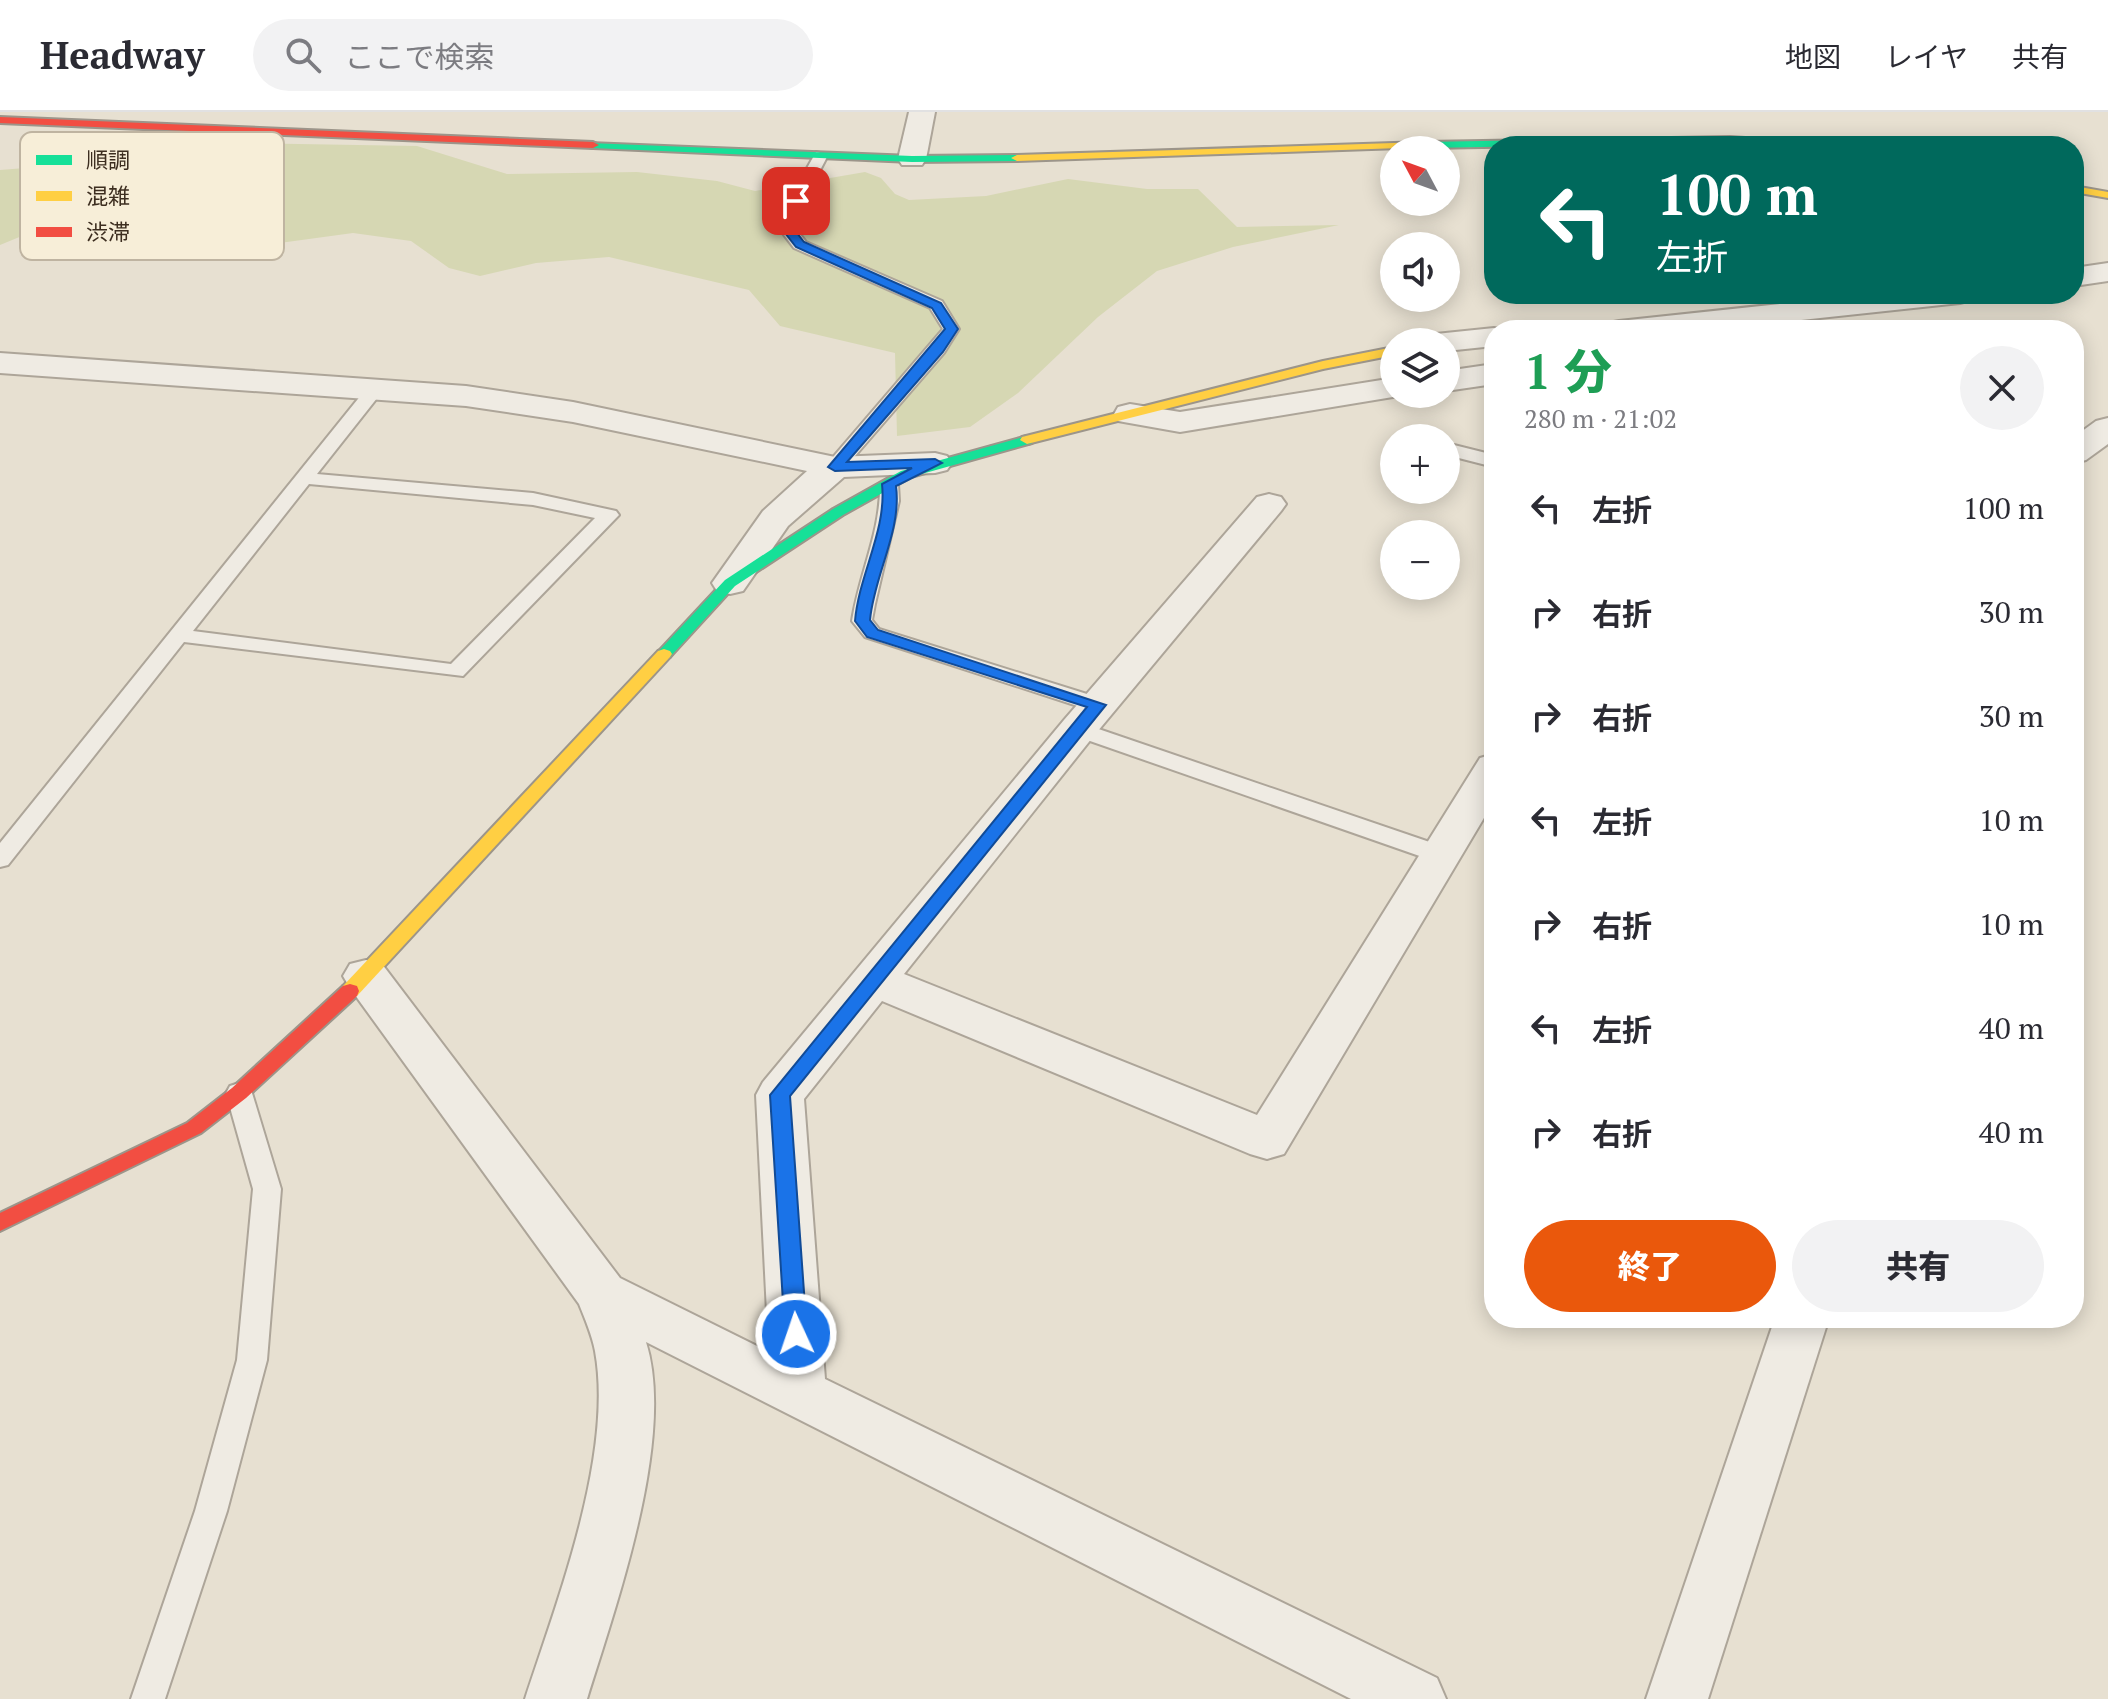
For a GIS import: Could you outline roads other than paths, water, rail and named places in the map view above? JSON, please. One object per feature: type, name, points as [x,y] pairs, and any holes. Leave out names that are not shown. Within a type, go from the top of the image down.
[{"type":"street","points":[[912,159],[922,112]]},
{"type":"street","points":[[0,120],[281,132]]},
{"type":"street","points":[[284,132],[912,159],[1036,159],[1484,143]]},
{"type":"street","points":[[2084,191],[2108,195]]},
{"type":"street","points":[[2084,276],[2108,272]]},
{"type":"street","points":[[1731,320],[1872,304]]},
{"type":"street","points":[[1460,340],[1484,338]]},
{"type":"street","points":[[730,583],[838,512],[935,463],[1323,365],[1380,354]]},
{"type":"street","points":[[0,363],[466,396],[573,412],[835,467],[935,463]]},
{"type":"street","points":[[1460,379],[1484,375]]},
{"type":"street","points":[[1130,414],[1180,422],[1380,390]]},
{"type":"street","points":[[2084,446],[2108,428]]},
{"type":"street","points":[[0,1223],[194,1128],[239,1093],[366,976],[730,583],[762,530],[794,497],[835,467]]},
{"type":"street","points":[[799,1392],[780,1095],[1088,717],[1269,504]]},
{"type":"street","points":[[872,979],[1267,1140],[1484,783]]},
{"type":"street","points":[[366,976],[601,1294],[622,1352],[625,1397],[616,1486],[556,1699]]},
{"type":"street","points":[[601,1294],[1415,1699]]},
{"type":"street","points":[[1677,1699],[1799,1328]]},
{"type":"lane","points":[[821,155],[784,224],[800,245],[936,305],[951,329],[938,349],[835,467]]},
{"type":"lane","points":[[0,859],[376,388]]},
{"type":"lane","points":[[1460,452],[1484,458]]},
{"type":"lane","points":[[177,635],[456,671],[609,515],[533,499],[302,478]]},
{"type":"lane","points":[[889,484],[892,507],[865,594],[862,621],[872,633],[1439,854]]},
{"type":"lane","points":[[148,1699],[211,1511],[252,1360],[267,1189],[239,1093]]}]
